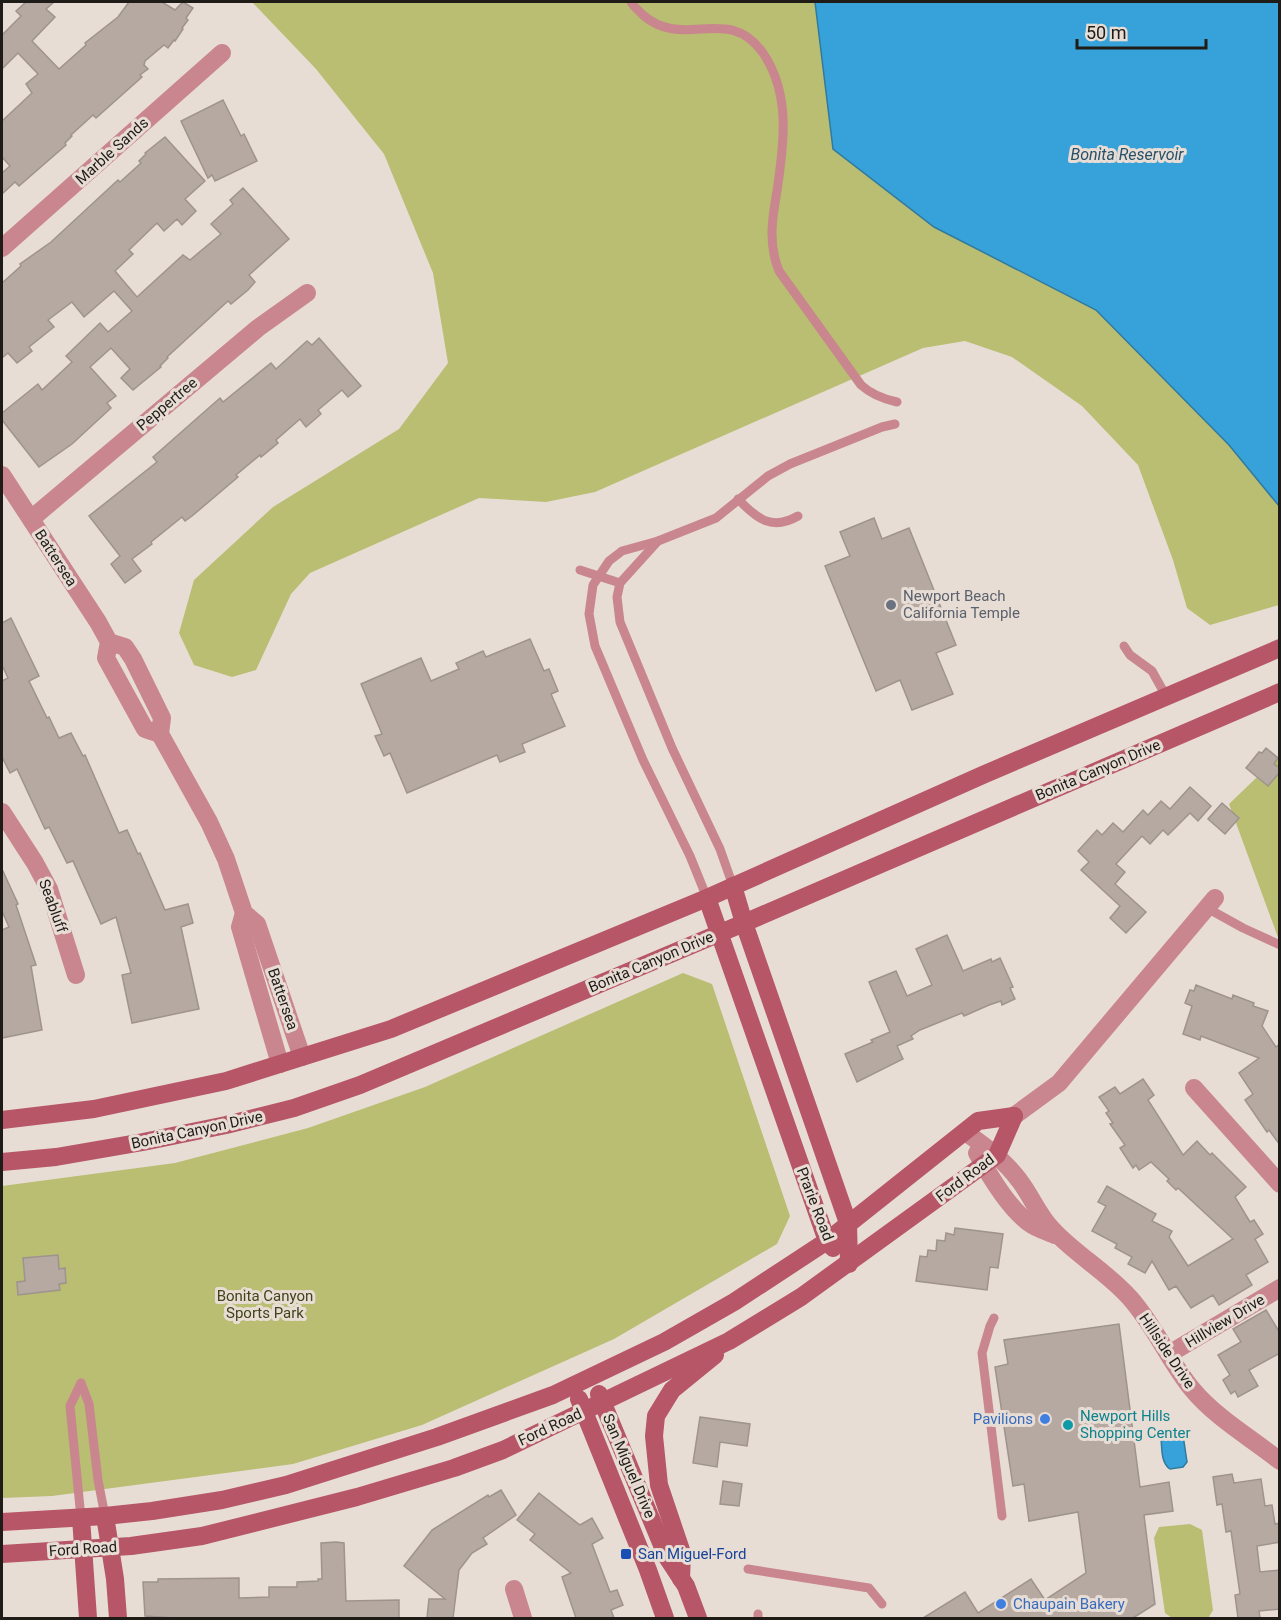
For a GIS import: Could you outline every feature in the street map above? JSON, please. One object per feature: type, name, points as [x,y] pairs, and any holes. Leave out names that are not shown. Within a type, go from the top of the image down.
[{"type":"main road","points":[[2,1120],[94,1109],[226,1081],[391,1029],[707,898],[974,778],[1280,648]]},
{"type":"main road","name":"Bonita Canyon Drive","points":[[2,1162],[56,1157],[226,1125],[294,1108],[360,1085],[719,934],[1280,692]]},
{"type":"main road","name":"Prarie Road","points":[[733,886],[848,1223],[849,1264]]},
{"type":"main road","name":"Prarie Road","points":[[707,898],[827,1241],[849,1264]]},
{"type":"main road","name":"Ford Road","points":[[2,1522],[152,1511],[222,1500],[286,1485],[437,1437],[573,1386],[664,1342],[734,1302],[827,1241],[978,1121],[1014,1116]]},
{"type":"main road","name":"Ford Road","points":[[2,1554],[110,1547],[202,1536],[357,1497],[454,1468],[503,1450],[729,1341],[801,1297],[990,1160],[1014,1116]]},
{"type":"main road","points":[[681,1579],[682,1553],[659,1485],[654,1436],[656,1416],[672,1390],[696,1372],[729,1341]]},
{"type":"main road","name":"San Miguel Drive","points":[[592,1378],[666,1557],[686,1586],[698,1618]]},
{"type":"main road","name":"San Miguel Drive","points":[[573,1386],[648,1570],[664,1618]]},
{"type":"main road","points":[[105,1516],[115,1579],[118,1618]]},
{"type":"main road","points":[[81,1518],[88,1618]]},
{"type":"street","name":"Marble Sands","points":[[2,248],[222,53]]},
{"type":"street","name":"Peppertree","points":[[31,519],[258,328],[308,293]]},
{"type":"street","name":"Battersea","points":[[2,475],[98,622],[109,642],[106,658],[145,729],[160,734]]},
{"type":"street","name":"Battersea","points":[[109,642],[125,647],[162,718],[160,734],[209,822],[226,859],[244,913],[257,924],[303,1057]]},
{"type":"street","points":[[122,688],[142,677]]},
{"type":"street","name":"Seabluff","points":[[2,812],[50,889],[76,975]]},
{"type":"street","name":"Ford Road","points":[[1014,1116],[1059,1083],[1211,903]]},
{"type":"street","name":"Battersea","points":[[244,913],[240,927],[280,1064]]},
{"type":"street","points":[[1194,1088],[1280,1185]]},
{"type":"street","name":"Hillside Drive","points":[[965,1132],[990,1160],[993,1183],[1031,1225],[1059,1236],[1129,1297],[1146,1318],[1192,1389],[1240,1432],[1280,1461]]},
{"type":"street","name":"Hillview Drive","points":[[1170,1354],[1280,1287]]},
{"type":"street","points":[[514,1589],[523,1618]]},
{"type":"lane","points":[[631,2],[652,22],[660,26],[686,31],[718,27],[733,29],[747,36],[761,51],[770,65],[780,91],[784,112],[782,159],[771,231],[773,257],[778,271],[861,385],[881,398],[897,402]]},
{"type":"lane","points":[[707,898],[595,646],[589,614],[593,585],[609,561],[622,551],[658,541],[716,519],[768,476],[790,464],[866,433],[895,424]]},
{"type":"lane","points":[[738,499],[769,523],[780,524],[798,516]]},
{"type":"lane","points":[[658,541],[620,583],[617,597],[620,622],[672,748],[720,849],[733,886]]},
{"type":"lane","points":[[580,570],[620,583]]},
{"type":"lane","points":[[1124,646],[1130,655],[1152,671],[1166,696]]},
{"type":"lane","points":[[1211,903],[1243,928],[1280,945]]},
{"type":"lane","points":[[994,1318],[982,1353],[1002,1516]]},
{"type":"lane","points":[[81,1518],[70,1406],[81,1383],[89,1404],[105,1516]]},
{"type":"lane","points":[[748,1569],[869,1588],[882,1604]]},
{"type":"green space","points":[[252,2],[1279,2],[1279,605],[1210,625],[1187,608],[1173,560],[1138,465],[1082,406],[1012,357],[965,341],[923,348],[595,492],[546,502],[479,498],[310,573],[291,594],[256,670],[232,677],[194,665],[179,633],[194,580],[273,507],[399,429],[448,363],[433,273],[384,154],[316,69]]},
{"type":"green space","points":[[1279,756],[1279,940],[1229,804]]},
{"type":"green space","name":"Bonita Canyon Sports Park","points":[[683,973],[712,984],[790,1216],[777,1244],[614,1339],[422,1425],[293,1464],[52,1496],[2,1498],[2,1186],[175,1163],[308,1128],[425,1087]]},
{"type":"green space","points":[[1190,1524],[1202,1530],[1213,1610],[1209,1617],[1172,1618],[1165,1613],[1154,1538],[1159,1527]]},
{"type":"water","name":"Bonita Reservoir","points":[[815,2],[1279,2],[1279,506],[1229,445],[1096,310],[934,227],[833,149]]},
{"type":"water","points":[[1177,1430],[1183,1435],[1187,1462],[1183,1467],[1170,1469],[1163,1459],[1161,1438],[1166,1433]]},
{"type":"building","points":[[26,2],[54,2],[46,9],[55,17],[32,41],[59,69],[86,45],[85,43],[118,17],[129,2],[162,2],[175,10],[183,2],[193,8],[175,41],[168,48],[164,45],[145,61],[144,65],[148,69],[140,75],[142,77],[96,118],[93,115],[71,135],[66,145],[19,186],[15,182],[2,194],[2,173],[10,166],[2,157],[2,121],[32,93],[26,84],[38,74],[18,53],[2,69],[2,35],[21,16],[16,11]]},
{"type":"building","points":[[223,100],[241,136],[244,134],[257,161],[215,181],[212,175],[208,178],[181,121]]},
{"type":"building","points":[[165,137],[205,181],[185,199],[196,211],[182,225],[177,219],[164,231],[157,223],[129,250],[133,254],[115,271],[137,297],[183,255],[190,260],[221,234],[211,224],[233,204],[230,200],[243,188],[289,239],[249,275],[255,282],[248,290],[231,304],[228,301],[167,357],[161,367],[133,390],[121,378],[130,369],[111,348],[90,367],[116,396],[107,403],[111,408],[72,444],[39,467],[2,420],[2,413],[38,384],[42,390],[72,362],[66,356],[100,323],[108,332],[132,311],[114,291],[84,317],[72,302],[48,320],[54,327],[29,347],[32,351],[17,363],[8,353],[2,358],[2,283],[21,266],[20,264],[51,242],[118,180],[120,182],[141,163],[139,161],[145,153]]},
{"type":"building","points":[[319,338],[361,386],[348,397],[342,390],[318,410],[321,414],[306,427],[300,419],[276,440],[278,443],[236,475],[238,477],[192,516],[185,521],[182,517],[151,542],[152,544],[132,559],[141,571],[125,583],[111,564],[120,556],[89,516],[157,462],[153,457],[220,398],[223,402],[271,363],[276,369],[307,341],[312,345]]},
{"type":"building","name":"Newport Beach California Temple","points":[[874,518],[882,539],[909,528],[956,645],[936,653],[953,694],[912,710],[900,680],[876,691],[825,566],[850,556],[840,532]]},
{"type":"building","points":[[11,618],[39,676],[29,681],[47,718],[49,717],[59,738],[71,733],[83,756],[85,755],[119,833],[127,830],[138,854],[140,853],[165,910],[188,904],[193,923],[181,927],[199,1009],[132,1023],[122,975],[131,973],[116,917],[101,924],[73,861],[67,863],[49,827],[45,829],[17,769],[10,773],[2,757],[2,681],[8,678],[2,665],[2,623]]},
{"type":"building","points":[[530,639],[544,671],[549,669],[558,691],[551,694],[565,726],[522,744],[525,752],[500,762],[497,755],[407,793],[390,753],[384,756],[375,736],[382,734],[361,684],[421,658],[431,681],[459,669],[456,663],[483,651],[486,657]]},
{"type":"building","points":[[1266,748],[1278,758],[1274,764],[1280,768],[1280,772],[1268,786],[1246,768],[1259,752],[1262,753]]},
{"type":"building","points":[[1190,787],[1211,806],[1198,821],[1190,813],[1168,835],[1163,830],[1150,844],[1142,836],[1116,864],[1125,872],[1115,884],[1146,912],[1126,933],[1110,918],[1120,906],[1081,870],[1089,862],[1078,851],[1097,830],[1102,835],[1113,823],[1123,832],[1143,810],[1148,815],[1161,801],[1170,809]]},
{"type":"building","points":[[1222,803],[1239,818],[1225,834],[1208,819]]},
{"type":"building","points":[[2,869],[18,904],[16,905],[36,965],[31,966],[42,1030],[2,1038],[2,930],[9,927],[2,911]]},
{"type":"building","points":[[947,935],[963,971],[991,959],[992,962],[1000,958],[1013,987],[1010,988],[1015,999],[1002,1005],[1001,1001],[989,1005],[964,1016],[962,1013],[920,1030],[911,1036],[913,1039],[897,1046],[903,1059],[857,1082],[845,1054],[890,1032],[869,982],[896,971],[907,996],[932,985],[916,949]]},
{"type":"building","points":[[1196,985],[1232,999],[1233,995],[1268,1011],[1262,1026],[1276,1047],[1280,1044],[1280,1145],[1269,1130],[1267,1132],[1245,1100],[1253,1094],[1239,1073],[1259,1058],[1201,1036],[1200,1040],[1183,1034],[1192,1006],[1185,1003],[1190,990],[1194,991]]},
{"type":"building","points":[[1143,1079],[1154,1095],[1148,1100],[1183,1155],[1197,1141],[1246,1187],[1235,1197],[1250,1222],[1254,1220],[1263,1234],[1255,1239],[1268,1262],[1246,1275],[1252,1285],[1219,1305],[1213,1295],[1191,1308],[1176,1286],[1169,1290],[1152,1261],[1145,1273],[1128,1264],[1132,1257],[1115,1248],[1117,1244],[1092,1231],[1106,1206],[1098,1202],[1107,1186],[1156,1214],[1152,1221],[1172,1231],[1169,1237],[1188,1266],[1233,1239],[1178,1188],[1176,1190],[1167,1181],[1169,1179],[1151,1162],[1139,1170],[1136,1165],[1133,1168],[1120,1148],[1125,1145],[1110,1124],[1113,1123],[1106,1113],[1109,1111],[1099,1097],[1115,1087],[1120,1094]]},
{"type":"building","points":[[955,1228],[1003,1234],[998,1268],[990,1267],[987,1290],[916,1281],[920,1256],[927,1257],[928,1250],[936,1251],[937,1240],[945,1241],[946,1233],[954,1235]]},
{"type":"building","points":[[58,1255],[59,1269],[65,1268],[66,1283],[59,1284],[60,1290],[18,1295],[17,1282],[25,1281],[23,1258]]},
{"type":"building","points":[[1266,1310],[1280,1333],[1280,1353],[1249,1370],[1258,1386],[1238,1397],[1235,1391],[1231,1394],[1223,1380],[1230,1375],[1218,1355],[1241,1342],[1233,1329]]},
{"type":"building","name":"Newport Hills Shopping Center","points":[[1119,1324],[1140,1487],[1169,1482],[1173,1511],[1144,1515],[1155,1604],[1133,1618],[923,1618],[965,1592],[978,1613],[1031,1579],[1045,1600],[1086,1573],[1078,1512],[1029,1521],[1024,1484],[1013,1486],[995,1367],[1008,1364],[1004,1340]]},
{"type":"building","points":[[700,1417],[750,1424],[747,1446],[720,1442],[717,1467],[693,1463]]},
{"type":"building","points":[[1232,1474],[1234,1483],[1261,1479],[1265,1506],[1272,1505],[1275,1524],[1280,1523],[1280,1542],[1257,1546],[1260,1572],[1280,1570],[1280,1609],[1259,1611],[1260,1618],[1238,1618],[1235,1595],[1240,1594],[1231,1531],[1226,1532],[1222,1504],[1217,1505],[1213,1477]]},
{"type":"building","points":[[723,1481],[742,1484],[739,1506],[720,1504]]},
{"type":"building","points":[[501,1490],[516,1515],[483,1538],[487,1544],[472,1553],[459,1570],[453,1618],[427,1618],[429,1599],[445,1599],[404,1566],[432,1530],[488,1495],[489,1497]]},
{"type":"building","points":[[539,1493],[580,1525],[592,1518],[603,1538],[592,1544],[610,1592],[617,1590],[623,1605],[611,1610],[614,1618],[576,1618],[562,1577],[571,1573],[530,1540],[535,1534],[517,1520]]},
{"type":"building","points":[[321,1543],[344,1543],[346,1601],[399,1600],[399,1618],[145,1616],[143,1582],[158,1582],[158,1579],[239,1578],[239,1598],[269,1597],[269,1587],[297,1587],[297,1582],[322,1579]]},
{"type":"place","name":"Newport Beach California Temple","points":[[891,605]]},
{"type":"place","name":"Pavilions","points":[[1045,1419]]},
{"type":"place","name":"Newport Hills Shopping Center","points":[[1068,1425]]},
{"type":"place","name":"San Miguel-Ford","points":[[626,1554]]},
{"type":"place","name":"Chaupain Bakery","points":[[1001,1604]]}]
